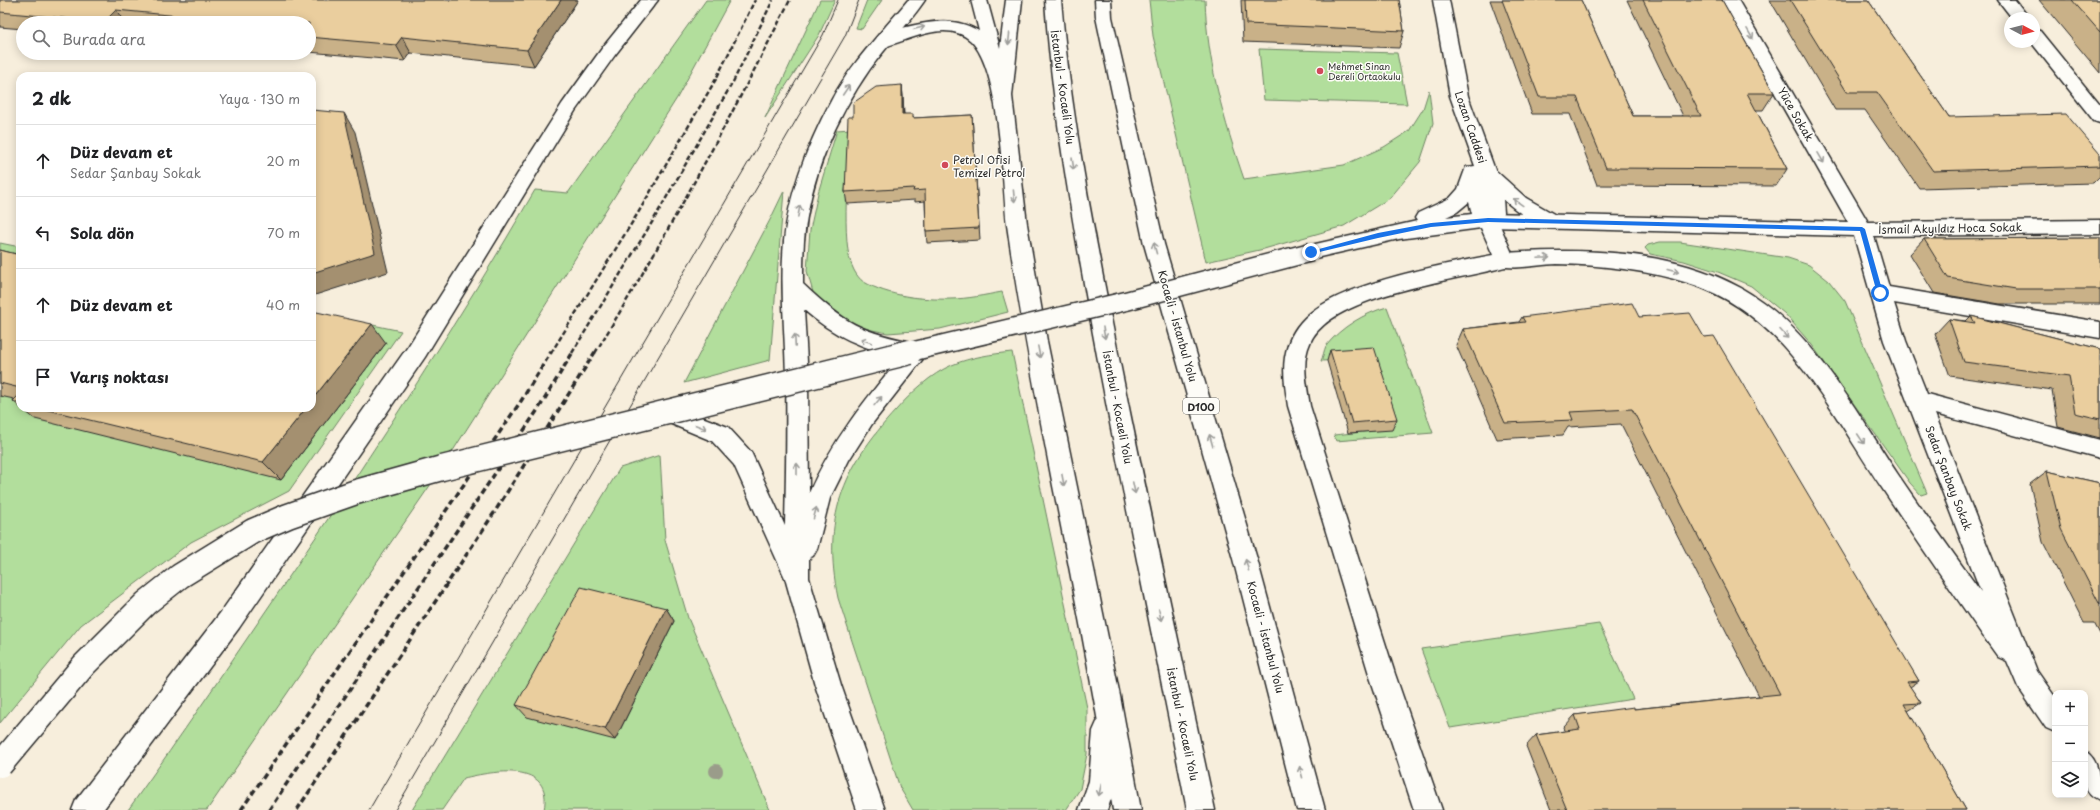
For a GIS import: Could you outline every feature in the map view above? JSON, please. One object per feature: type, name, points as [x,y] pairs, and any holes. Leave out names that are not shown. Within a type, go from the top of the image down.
[{"type":"main road","points":[[86,810],[234,614],[417,351],[568,108],[609,51],[650,0]]},
{"type":"main road","points":[[797,578],[797,379],[793,286],[794,241],[799,208],[808,175],[824,134],[840,100],[883,42],[917,0]]},
{"type":"main road","points":[[979,0],[1003,96],[1017,224],[1036,341],[1107,696],[1127,810]]},
{"type":"main road","points":[[1003,96],[1014,0]]},
{"type":"main road","name":"İstanbul - Kocaeli Yolu","points":[[1053,0],[1058,68],[1082,214],[1122,434],[1201,810]]},
{"type":"main road","name":"Lozan Caddesi","points":[[1441,0],[1459,96],[1480,173],[1480,212],[1488,220],[1505,260]]},
{"type":"main road","name":"Yüce Sokak","points":[[1730,0],[1862,229]]},
{"type":"main road","points":[[2006,0],[2016,12]]},
{"type":"main road","name":"Kocaeli - İstanbul Yolu","points":[[1106,6],[1154,244],[1245,560],[1311,810]]},
{"type":"main road","points":[[883,42],[926,27],[939,26],[966,31],[978,39],[985,48],[1003,96]]},
{"type":"main road","points":[[2040,42],[2100,117]]},
{"type":"main road","points":[[0,765],[84,665],[146,603],[180,576],[253,532],[288,516],[356,492],[442,468],[797,379],[1126,301],[1378,235],[1452,208],[1463,198],[1480,173]]},
{"type":"main road","name":"Lozan Caddesi","points":[[1480,173],[1519,203],[1552,222]]},
{"type":"main road","name":"İsmail Akyıldız Hoca Sokak","points":[[1378,235],[1431,225],[1488,220],[1862,229],[2100,227]]},
{"type":"main road","name":"Sedar Şanbay Sokak","points":[[1862,229],[1895,340],[1919,402],[2027,678],[2052,715]]},
{"type":"main road","points":[[1428,810],[1382,674],[1299,406],[1296,380],[1296,357],[1301,337],[1314,322],[1344,303],[1387,288],[1472,266],[1505,260],[1562,257],[1657,267],[1710,283],[1733,294],[1758,311],[1779,329],[1802,354],[1824,384],[1923,530],[2027,678]]},
{"type":"main road","points":[[793,286],[837,327],[856,337],[881,345],[918,351]]},
{"type":"main road","points":[[1880,293],[2100,330]]},
{"type":"main road","points":[[797,578],[820,492],[841,451],[863,418],[918,351]]},
{"type":"main road","points":[[1919,402],[2100,449]]},
{"type":"main road","points":[[665,412],[720,434],[743,459],[797,578],[828,685],[871,810]]},
{"type":"main road","points":[[1093,810],[1100,794],[1106,754],[1107,696]]},
{"type":"main road","points":[[2088,768],[2100,786]]},
{"type":"green space","points":[[706,0],[730,0],[677,98],[442,468],[207,810],[128,810],[291,574],[354,479],[447,336],[535,190],[568,193]]},
{"type":"green space","points":[[820,0],[835,0],[819,35],[765,118]]},
{"type":"green space","points":[[867,0],[882,0],[862,29],[856,28]]},
{"type":"green space","points":[[1149,0],[1205,0],[1206,23],[1213,69],[1223,113],[1244,179],[1344,165],[1384,147],[1409,131],[1423,109],[1429,90],[1433,123],[1420,162],[1390,198],[1344,226],[1264,249],[1206,262],[1153,36]]},
{"type":"green space","points":[[1259,49],[1397,53],[1407,104],[1264,100]]},
{"type":"green space","points":[[850,129],[846,201],[847,241],[849,257],[859,278],[873,287],[884,291],[917,298],[957,299],[1002,292],[1008,312],[940,329],[888,333],[856,327],[814,296],[807,271],[810,230],[818,193],[837,130]]},
{"type":"green space","points":[[784,191],[770,360],[684,383],[771,218]]},
{"type":"green space","points":[[1660,242],[1680,242],[1788,258],[1809,265],[1829,281],[1845,301],[1927,493],[1921,495],[1910,483],[1812,345],[1785,314],[1751,286],[1718,272],[1684,261],[1650,254],[1645,248],[1648,245]]},
{"type":"green space","points":[[0,243],[16,246],[16,412],[316,412],[316,313],[401,331],[289,491],[191,542],[81,625],[0,723]]},
{"type":"green space","points":[[1387,307],[1433,433],[1336,441],[1334,435],[1392,429],[1370,359],[1321,361],[1326,346],[1346,327],[1370,313]]},
{"type":"green space","points":[[1012,352],[1087,708],[1087,754],[1080,789],[1066,810],[913,810],[900,788],[838,598],[834,570],[833,544],[835,520],[841,496],[850,474],[862,453],[877,432],[915,391],[936,373],[952,365],[982,356]]},
{"type":"green space","points":[[660,455],[665,540],[688,618],[770,810],[544,810],[545,794],[540,783],[531,776],[505,772],[476,775],[464,778],[442,810],[412,810],[620,468]]},
{"type":"green space","points":[[1599,624],[1633,699],[1450,728],[1421,649]]},
{"type":"building","points":[[0,0],[561,0],[527,50],[402,37],[396,45],[316,38],[316,16],[179,16],[116,10],[110,16],[42,16],[0,12]]},
{"type":"building","points":[[1245,0],[1399,0],[1404,31],[1246,24]]},
{"type":"building","points":[[1502,0],[1581,0],[1633,116],[1701,116],[1643,0],[1722,0],[1774,93],[1747,93],[1787,169],[1606,168],[1577,97],[1539,97]]},
{"type":"building","points":[[1790,0],[1868,0],[1949,117],[2066,114],[2100,154],[2100,166],[1933,171],[1877,92],[1847,92]]},
{"type":"building","points":[[2072,0],[2100,0],[2100,32]]},
{"type":"building","points":[[902,85],[902,114],[913,114],[913,118],[972,115],[979,228],[926,231],[925,190],[913,191],[914,188],[845,192],[848,117],[853,117],[853,103],[876,87]]},
{"type":"building","points":[[316,110],[344,113],[375,253],[316,272]]},
{"type":"building","points":[[2100,238],[2100,289],[2016,289],[1948,278],[1924,239]]},
{"type":"building","points":[[0,250],[16,254],[16,387],[0,383]]},
{"type":"building","points":[[1632,303],[1639,317],[1690,313],[1704,337],[1714,336],[1919,681],[1907,682],[1921,703],[1904,704],[1966,810],[1567,810],[1536,735],[1580,729],[1575,715],[1634,707],[1634,709],[1780,694],[1632,409],[1570,412],[1573,420],[1505,423],[1463,329],[1525,322],[1522,317]]},
{"type":"building","points":[[316,312],[372,324],[316,395]]},
{"type":"building","points":[[1971,316],[2100,349],[2100,419],[2075,413],[2069,376],[1964,362],[1949,319],[1975,323]]},
{"type":"building","points":[[1374,347],[1397,419],[1352,423],[1330,350]]},
{"type":"building","points":[[57,412],[303,412],[263,462]]},
{"type":"building","points":[[2047,471],[2100,483],[2100,605],[2061,529]]},
{"type":"building","points":[[581,587],[666,608],[605,729],[516,705]]},
{"type":"tram line","points":[[369,810],[823,35],[838,0]]},
{"type":"tram line","points":[[395,810],[845,36],[859,0]]},
{"type":"railway","points":[[551,353],[638,213],[716,79],[755,0]]},
{"type":"railway","points":[[572,353],[654,219],[733,82],[773,0]]},
{"type":"railway","points":[[595,353],[696,179],[790,0]]},
{"type":"railway","points":[[241,810],[521,401],[551,352]]},
{"type":"railway","points":[[269,810],[541,405],[573,352]]},
{"type":"railway","points":[[297,810],[494,513],[595,352]]},
{"type":"place","name":"Mehmet Sinan Dereli Ortaokulu","points":[[1320,71]]},
{"type":"place","name":"Petrol Ofisi Temizel Petrol","points":[[945,165]]},
{"type":"route","points":[[1311,252],[1378,235],[1431,225],[1488,220],[1862,229],[1880,293]]}]
